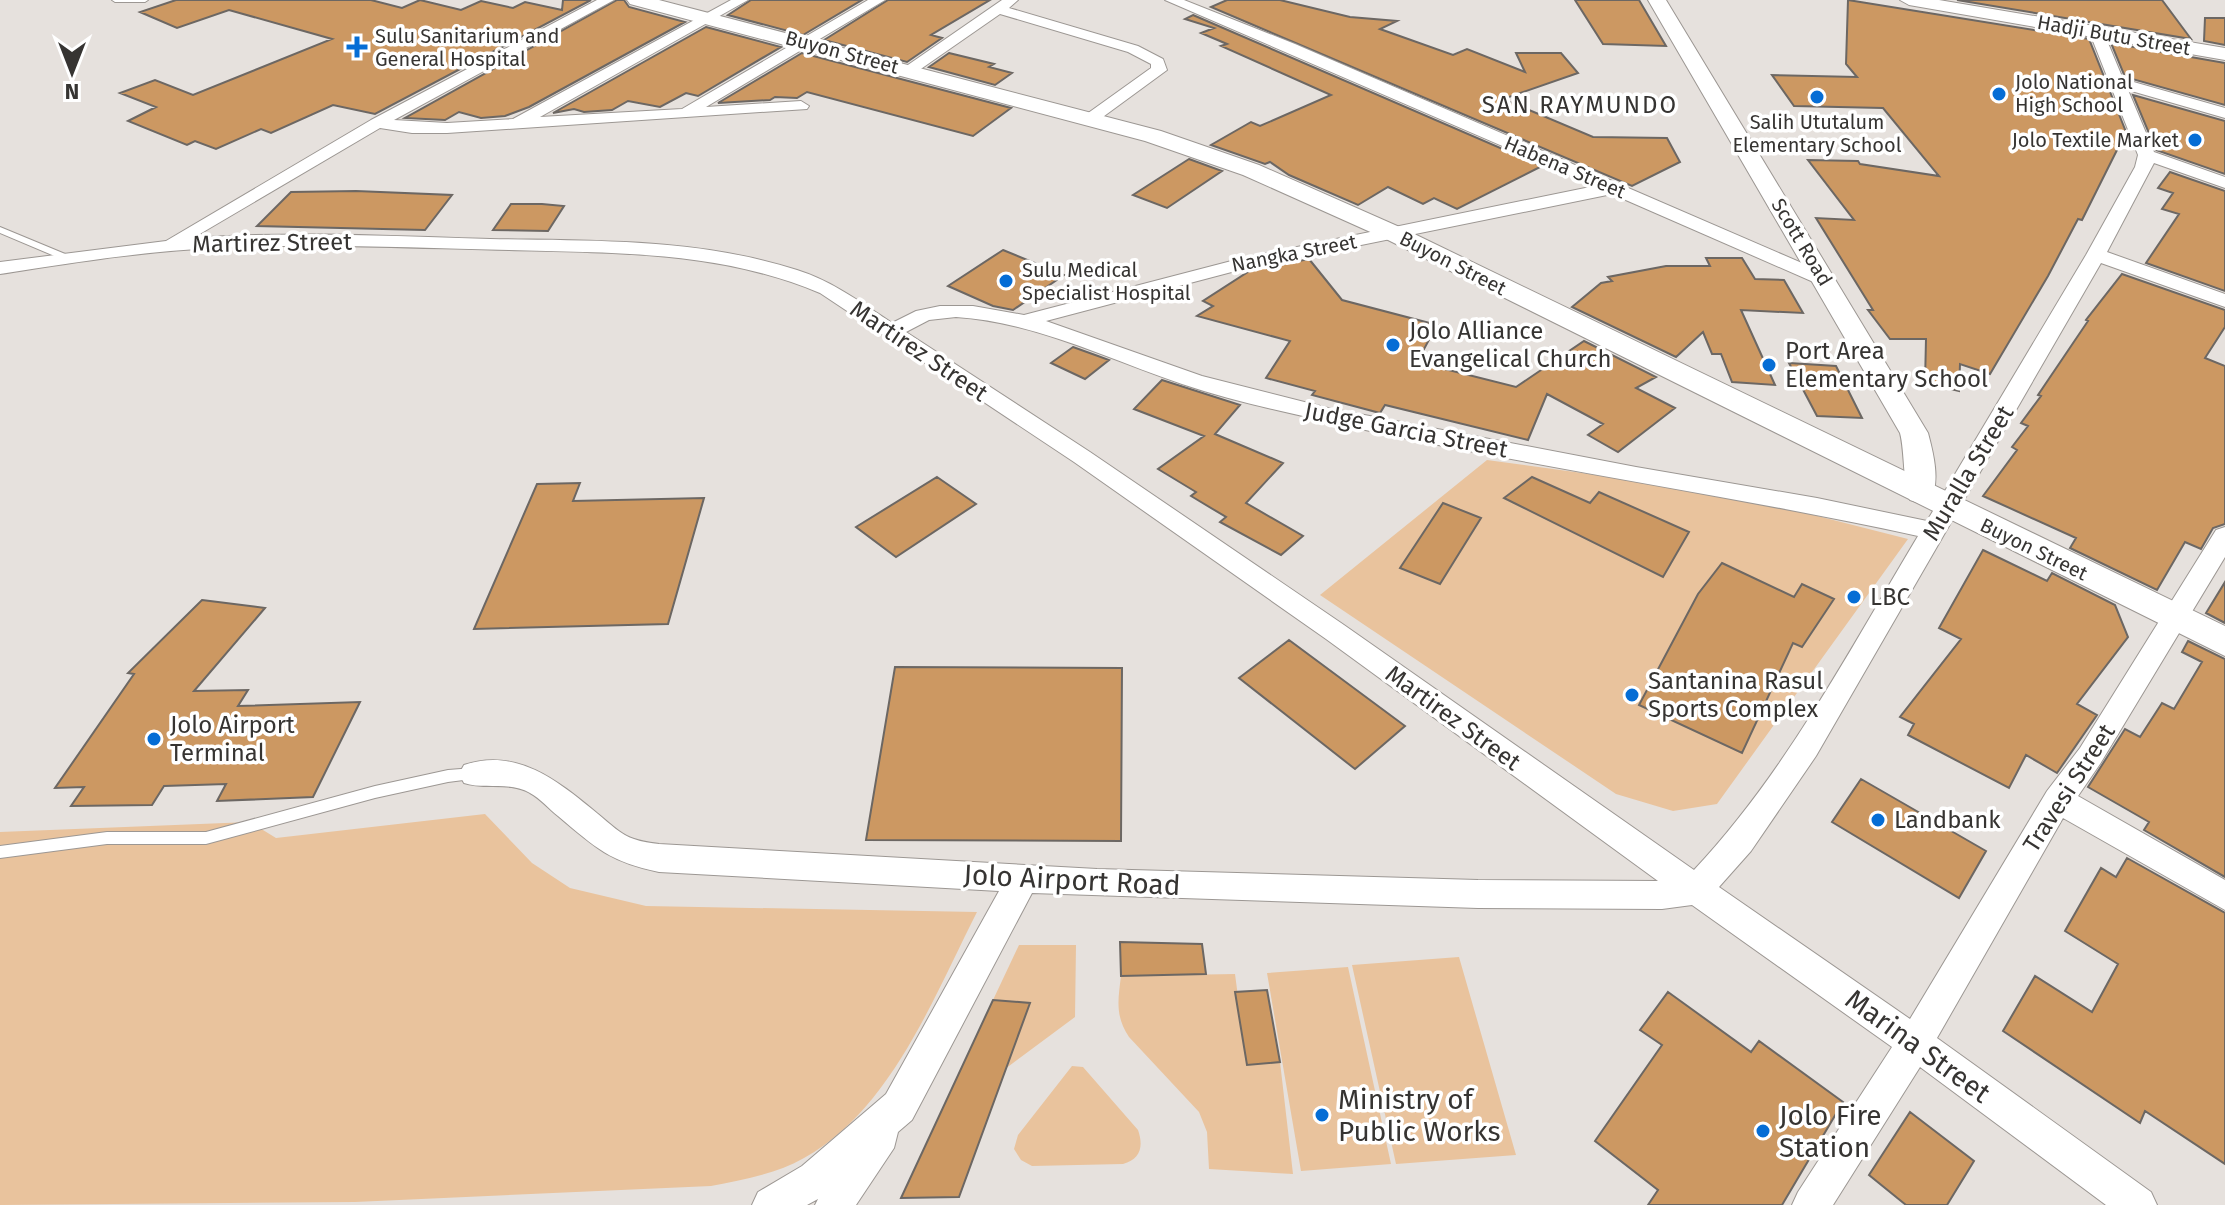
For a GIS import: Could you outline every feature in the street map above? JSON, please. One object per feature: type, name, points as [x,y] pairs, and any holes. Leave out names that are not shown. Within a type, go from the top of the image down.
[{"type":"main road","name":"Buyon Street","points":[[637,0],[910,70],[1217,157],[1395,234],[1933,510],[2225,642]]},
{"type":"street","points":[[169,244],[377,123],[607,0]]},
{"type":"street","points":[[515,125],[741,0]]},
{"type":"street","points":[[685,113],[878,0]]},
{"type":"street","name":"Habena Street","points":[[1172,0],[1290,47],[1825,280]]},
{"type":"street","name":"Scott Road","points":[[1657,0],[1914,433],[1933,510]]},
{"type":"street","name":"Hadji Butu Street","points":[[1909,0],[1941,3],[2225,54]]},
{"type":"street","points":[[910,70],[1004,5],[1133,49],[1158,62],[1159,70],[1090,119]]},
{"type":"street","points":[[2096,31],[2147,155],[2225,183]]},
{"type":"street","points":[[2117,82],[2225,113]]},
{"type":"street","points":[[377,123],[412,128],[515,125],[801,106]]},
{"type":"street","name":"Muralla Street","points":[[1696,890],[1740,842],[1806,748],[1933,510],[2096,255],[2144,167],[2147,155]]},
{"type":"street","name":"Nangka Street","points":[[1025,321],[1142,286],[1240,263],[1613,188]]},
{"type":"street","name":"Martirez Street","points":[[0,268],[169,244],[225,240],[412,242],[707,254],[762,264],[806,279],[1082,457],[1335,632],[1696,890]]},
{"type":"street","points":[[2096,255],[2225,301]]},
{"type":"street","name":"Judge Garcia Street","points":[[892,332],[907,320],[946,310],[1025,321],[1194,381],[1328,415],[1636,475],[1817,506],[1933,510]]},
{"type":"street","name":"Travesi Street","points":[[1811,1205],[1915,1043],[2058,800],[2090,756],[2225,536]]},
{"type":"street","name":"Jolo Airport Road","points":[[474,774],[513,774],[541,784],[610,842],[629,852],[659,858],[1023,879],[1478,894],[1662,895],[1696,890]]},
{"type":"street","points":[[2058,800],[2225,896]]},
{"type":"street","points":[[834,1205],[899,1107],[1023,879]]},
{"type":"street","name":"Marina Street","points":[[1696,890],[1915,1043],[2138,1205]]},
{"type":"street","points":[[771,1205],[815,1179],[899,1107]]},
{"type":"lane","points":[[115,0],[145,0]]},
{"type":"lane","points":[[0,230],[67,258]]},
{"type":"lane","points":[[0,852],[107,838],[206,838],[375,792],[448,776],[474,774]]},
{"type":"shaded area","name":"Santanina Rasul Sports Complex","points":[[1487,460],[1727,493],[1908,539],[1717,804],[1673,811],[1616,794],[1320,595]]},
{"type":"shaded area","points":[[485,814],[532,863],[570,888],[646,906],[977,912],[907,1048],[862,1111],[835,1137],[804,1158],[747,1179],[711,1186],[355,1202],[0,1205],[0,832],[250,822],[276,838]]},
{"type":"shaded area","points":[[1019,945],[1076,945],[1075,1017],[1005,1069],[993,1000]]},
{"type":"shaded area","points":[[1459,957],[1516,1155],[1396,1164],[1352,965]]},
{"type":"shaded area","points":[[1348,967],[1391,1164],[1301,1171],[1267,973]]},
{"type":"shaded area","points":[[1235,974],[1247,1065],[1280,1062],[1293,1174],[1209,1169],[1207,1132],[1199,1112],[1129,1037],[1121,1022],[1121,976]]},
{"type":"shaded area","points":[[1072,1066],[1083,1067],[1138,1130],[1141,1142],[1139,1152],[1133,1159],[1123,1164],[1032,1166],[1021,1160],[1014,1149],[1018,1135]]},
{"type":"building","name":"Sulu Sanitarium and General Hospital","points":[[176,0],[371,0],[402,8],[420,0],[461,10],[481,1],[513,8],[525,2],[562,10],[563,0],[591,0],[375,114],[333,105],[271,133],[261,129],[216,149],[195,141],[187,145],[128,121],[156,107],[120,93],[155,80],[193,95],[332,39],[229,10],[177,28],[140,12]]},
{"type":"building","points":[[617,0],[624,0],[629,7],[685,22],[529,107],[505,116],[481,118],[459,112],[445,120],[405,118]]},
{"type":"building","points":[[751,0],[862,0],[803,35],[728,15]]},
{"type":"building","points":[[888,0],[990,0],[931,35],[942,38],[907,62],[824,40]]},
{"type":"building","points":[[1227,0],[1280,0],[1350,17],[1397,21],[1380,29],[1453,55],[1467,49],[1525,72],[1516,53],[1561,53],[1578,73],[1503,99],[1593,137],[1667,138],[1680,162],[1632,186],[1211,7]]},
{"type":"building","points":[[1575,0],[1639,0],[1666,46],[1603,44]]},
{"type":"building","points":[[1848,0],[2089,39],[2130,142],[2122,140],[2082,220],[2078,219],[1990,374],[1960,364],[1959,391],[1925,383],[1926,339],[1890,339],[1868,310],[1873,310],[1816,218],[1854,220],[1808,160],[1858,161],[1860,164],[1939,176],[1883,108],[1794,106],[1772,75],[1857,77],[1846,64]]},
{"type":"building","points":[[1957,0],[2162,0],[2191,39]]},
{"type":"building","points":[[1193,15],[1542,166],[1457,209],[1434,198],[1423,204],[1388,187],[1358,205],[1289,175],[1270,162],[1265,164],[1211,145],[1251,122],[1260,126],[1331,95],[1221,46],[1227,44],[1201,33],[1214,28],[1185,19]]},
{"type":"building","points":[[2205,18],[2225,18],[2225,45],[2204,41]]},
{"type":"building","points":[[706,27],[781,47],[698,96],[686,93],[660,107],[628,101],[612,110],[584,112],[574,109],[553,113]]},
{"type":"building","points":[[2111,43],[2225,63],[2225,105],[2125,77]]},
{"type":"building","points":[[802,53],[1011,108],[973,136],[807,92],[797,98],[718,103]]},
{"type":"building","points":[[949,53],[994,64],[989,67],[1012,73],[995,85],[929,67]]},
{"type":"building","name":"Jolo Textile Market","points":[[2133,95],[2225,121],[2225,174],[2156,150]]},
{"type":"building","points":[[1189,159],[1222,171],[1167,208],[1133,195]]},
{"type":"building","points":[[2170,172],[2225,191],[2225,291],[2146,263],[2179,214],[2162,209],[2173,193],[2158,188]]},
{"type":"building","points":[[291,192],[452,195],[425,230],[257,226]]},
{"type":"building","points":[[511,204],[564,206],[548,231],[493,230]]},
{"type":"building","name":"Sulu Medical Specialist Hospital","points":[[1003,250],[1064,275],[1013,310],[993,306],[948,286]]},
{"type":"building","points":[[1706,258],[1742,258],[1755,279],[1784,280],[1803,313],[1741,310],[1775,385],[1732,382],[1721,354],[1712,354],[1703,332],[1676,357],[1572,307],[1601,283],[1612,281],[1608,277],[1666,266],[1710,266]]},
{"type":"building","points":[[1309,259],[1342,300],[1437,325],[1417,362],[1516,387],[1584,341],[1656,377],[1636,388],[1675,408],[1618,452],[1588,435],[1603,424],[1547,394],[1528,440],[1385,405],[1380,413],[1312,395],[1315,391],[1266,378],[1290,341],[1197,316],[1213,306],[1203,301],[1251,270]]},
{"type":"building","points":[[2122,274],[2225,310],[2225,327],[2205,358],[2225,366],[2225,524],[2213,528],[2201,549],[2185,542],[2157,590],[2070,548],[2076,538],[1983,496],[2017,450],[2012,447],[2028,426],[2021,423],[2041,396],[2038,395],[2086,320]]},
{"type":"building","points":[[1073,347],[1109,360],[1085,379],[1051,363]]},
{"type":"building","points":[[1789,363],[1836,366],[1862,418],[1817,416]]},
{"type":"building","points":[[1162,380],[1240,405],[1215,434],[1283,463],[1246,503],[1303,536],[1281,555],[1220,522],[1226,517],[1191,496],[1196,492],[1158,469],[1204,436],[1134,409]]},
{"type":"building","points":[[937,477],[976,504],[896,557],[856,527]]},
{"type":"building","points":[[1532,477],[1590,503],[1599,492],[1689,532],[1663,577],[1504,498]]},
{"type":"building","points":[[580,483],[573,501],[704,498],[668,624],[474,629],[537,484]]},
{"type":"building","points":[[1443,503],[1481,518],[1440,584],[1400,568]]},
{"type":"building","points":[[1983,550],[2047,581],[2052,573],[2115,605],[2128,637],[2077,704],[2097,715],[2057,773],[2026,755],[2009,788],[1908,735],[1914,724],[1900,717],[1961,639],[1939,628]]},
{"type":"building","points":[[1722,563],[1794,597],[1802,584],[1834,599],[1802,647],[1793,643],[1742,753],[1639,705],[1698,594]]},
{"type":"building","points":[[2225,582],[2225,623],[2206,613]]},
{"type":"building","points":[[202,600],[265,608],[194,691],[248,690],[238,706],[360,702],[313,797],[217,801],[226,784],[164,786],[152,805],[71,806],[84,787],[55,788],[134,674],[128,673]]},
{"type":"building","points":[[1289,640],[1405,726],[1355,769],[1239,678]]},
{"type":"building","points":[[2188,641],[2225,659],[2225,877],[2144,830],[2149,822],[2088,787],[2125,729],[2140,737],[2162,703],[2174,709],[2202,662],[2182,652]]},
{"type":"building","points":[[895,667],[1122,668],[1121,841],[866,840]]},
{"type":"building","points":[[1861,779],[1986,851],[1959,898],[1832,822]]},
{"type":"building","points":[[2127,858],[2225,913],[2225,1164],[2145,1111],[2140,1123],[2003,1031],[2035,976],[2092,1012],[2118,964],[2065,931],[2101,868],[2116,877]]},
{"type":"building","points":[[1120,942],[1202,944],[1206,974],[1121,976]]},
{"type":"building","points":[[1267,990],[1280,1062],[1247,1065],[1235,992]]},
{"type":"building","points":[[1668,992],[1751,1052],[1759,1041],[1843,1102],[1782,1205],[1648,1205],[1658,1190],[1595,1141],[1662,1045],[1640,1030]]},
{"type":"building","points":[[993,1000],[1030,1003],[959,1197],[901,1198]]},
{"type":"building","points":[[1910,1112],[1974,1161],[1947,1205],[1906,1205],[1869,1175]]},
{"type":"place","name":"Sulu Sanitarium and General Hospital","points":[[357,47]]},
{"type":"place","name":"Jolo National High School","points":[[1999,94]]},
{"type":"place","name":"Salih Ututalum Elementary School","points":[[1817,97]]},
{"type":"place","name":"Jolo Textile Market","points":[[2195,140]]},
{"type":"place","name":"Sulu Medical Specialist Hospital","points":[[1006,281]]},
{"type":"place","name":"Jolo Alliance Evangelical Church","points":[[1393,345]]},
{"type":"place","name":"Port Area Elementary School","points":[[1769,365]]},
{"type":"place","name":"LBC","points":[[1854,597]]},
{"type":"place","name":"Santanina Rasul Sports Complex","points":[[1632,695]]},
{"type":"place","name":"Jolo Airport Terminal","points":[[154,739]]},
{"type":"place","name":"Landbank","points":[[1878,820]]},
{"type":"place","name":"Ministry of Public Works","points":[[1322,1115]]},
{"type":"place","name":"Jolo Fire Station","points":[[1763,1131]]},
{"type":"district","name":"SAN RAYMUNDO","points":[[1580,105]]}]
